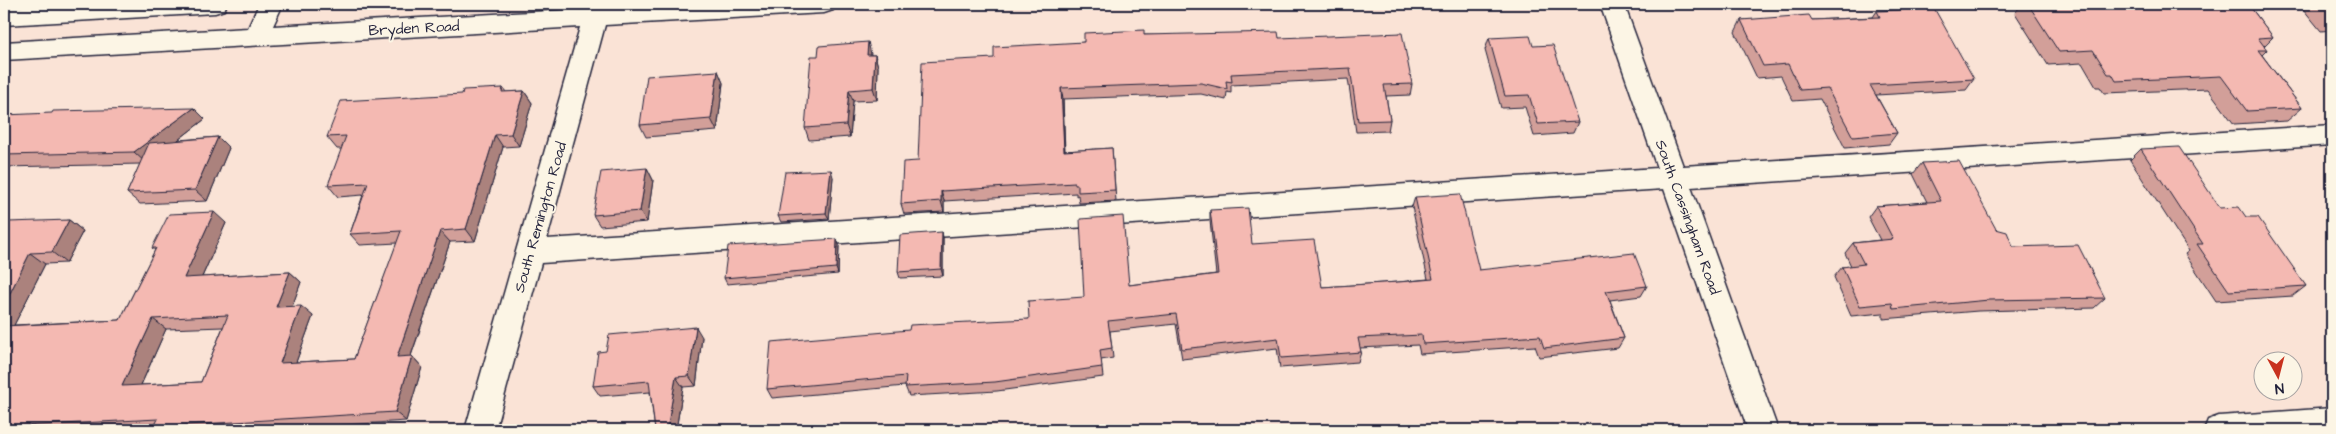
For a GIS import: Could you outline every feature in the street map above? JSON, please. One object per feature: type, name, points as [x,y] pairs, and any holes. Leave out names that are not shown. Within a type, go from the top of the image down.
[{"type":"street","points":[[4,16],[215,4]]},
{"type":"street","points":[[256,37],[271,4]]},
{"type":"street","name":"Bryden Road","points":[[4,51],[256,37],[597,10],[824,4]]},
{"type":"street","name":"South Cassingham Road","points":[[1612,4],[1764,430]]},
{"type":"street","name":"South Remington Road","points":[[480,430],[597,10]]},
{"type":"street","points":[[530,252],[2332,135]]},
{"type":"street","points":[[2219,430],[2332,422]]},
{"type":"building","points":[[2028,4],[2248,4],[2273,37],[2258,38],[2267,50],[2258,50],[2302,108],[2247,111],[2221,76],[2116,81],[2112,74],[2108,74],[2093,50],[2059,52]]},
{"type":"building","points":[[1934,8],[1974,79],[1870,85],[1897,133],[1853,137],[1827,88],[1800,90],[1788,64],[1763,66],[1741,20],[1809,15],[1812,20],[1880,17],[1877,11]]},
{"type":"building","points":[[1144,30],[1144,35],[1278,32],[1279,38],[1402,33],[1412,84],[1384,85],[1390,120],[1358,121],[1350,68],[1231,74],[1232,82],[1226,81],[1227,89],[1201,83],[1061,88],[1064,151],[1112,148],[1115,190],[1078,192],[1078,185],[1075,185],[1075,183],[941,191],[941,201],[901,204],[903,162],[918,161],[922,62],[994,58],[994,47],[1084,42],[1084,33]]},
{"type":"building","points":[[1530,36],[1533,46],[1553,45],[1578,122],[1538,124],[1529,95],[1505,96],[1489,38]]},
{"type":"building","points":[[868,42],[867,55],[875,55],[873,88],[849,90],[846,125],[805,128],[811,56],[818,56],[819,46]]},
{"type":"building","points":[[718,71],[711,119],[640,125],[647,76]]},
{"type":"building","points":[[503,88],[502,92],[524,91],[511,134],[495,135],[466,229],[440,231],[397,357],[412,356],[395,412],[154,427],[158,419],[23,426],[21,430],[4,430],[4,326],[120,320],[156,248],[152,248],[169,214],[214,212],[184,278],[290,272],[276,307],[301,306],[280,363],[354,359],[401,231],[350,234],[368,183],[328,185],[346,136],[327,137],[341,101],[462,94],[463,90]],"holes":[[[228,315],[201,382],[122,386],[153,319]]]},
{"type":"building","points":[[194,108],[134,152],[4,155],[4,115],[52,113],[53,111]]},
{"type":"building","points":[[218,137],[195,190],[127,193],[149,143]]},
{"type":"building","points":[[2179,147],[2220,208],[2239,207],[2246,217],[2258,217],[2306,286],[2229,291],[2197,244],[2203,244],[2141,149]]},
{"type":"building","points":[[1959,161],[1996,229],[2007,232],[2013,247],[2078,245],[2105,298],[1989,300],[1893,309],[1892,303],[1860,306],[1842,267],[1864,264],[1853,243],[1893,239],[1876,206],[1941,201],[1922,163]]},
{"type":"building","points":[[647,168],[640,211],[593,215],[601,172]]},
{"type":"building","points":[[831,170],[826,213],[778,216],[785,172]]},
{"type":"building","points":[[1460,194],[1479,270],[1634,253],[1647,286],[1606,291],[1624,338],[1544,348],[1540,336],[1423,344],[1422,335],[1358,338],[1361,352],[1281,358],[1278,338],[1182,349],[1176,314],[1108,321],[1112,348],[1100,350],[1102,367],[995,382],[905,387],[906,376],[767,389],[771,342],[909,330],[910,325],[1029,319],[1028,301],[1084,297],[1080,219],[1123,216],[1129,285],[1218,274],[1210,210],[1248,208],[1252,244],[1314,240],[1322,287],[1398,282],[1433,279],[1415,197]]},
{"type":"building","points":[[69,220],[52,252],[30,253],[4,305],[4,232],[9,222]]},
{"type":"building","points":[[942,232],[941,269],[898,272],[900,235]]},
{"type":"building","points":[[837,239],[836,268],[724,278],[728,246]]},
{"type":"building","points":[[696,327],[689,376],[676,377],[667,430],[655,430],[649,381],[593,386],[598,352],[606,351],[609,335]]}]
